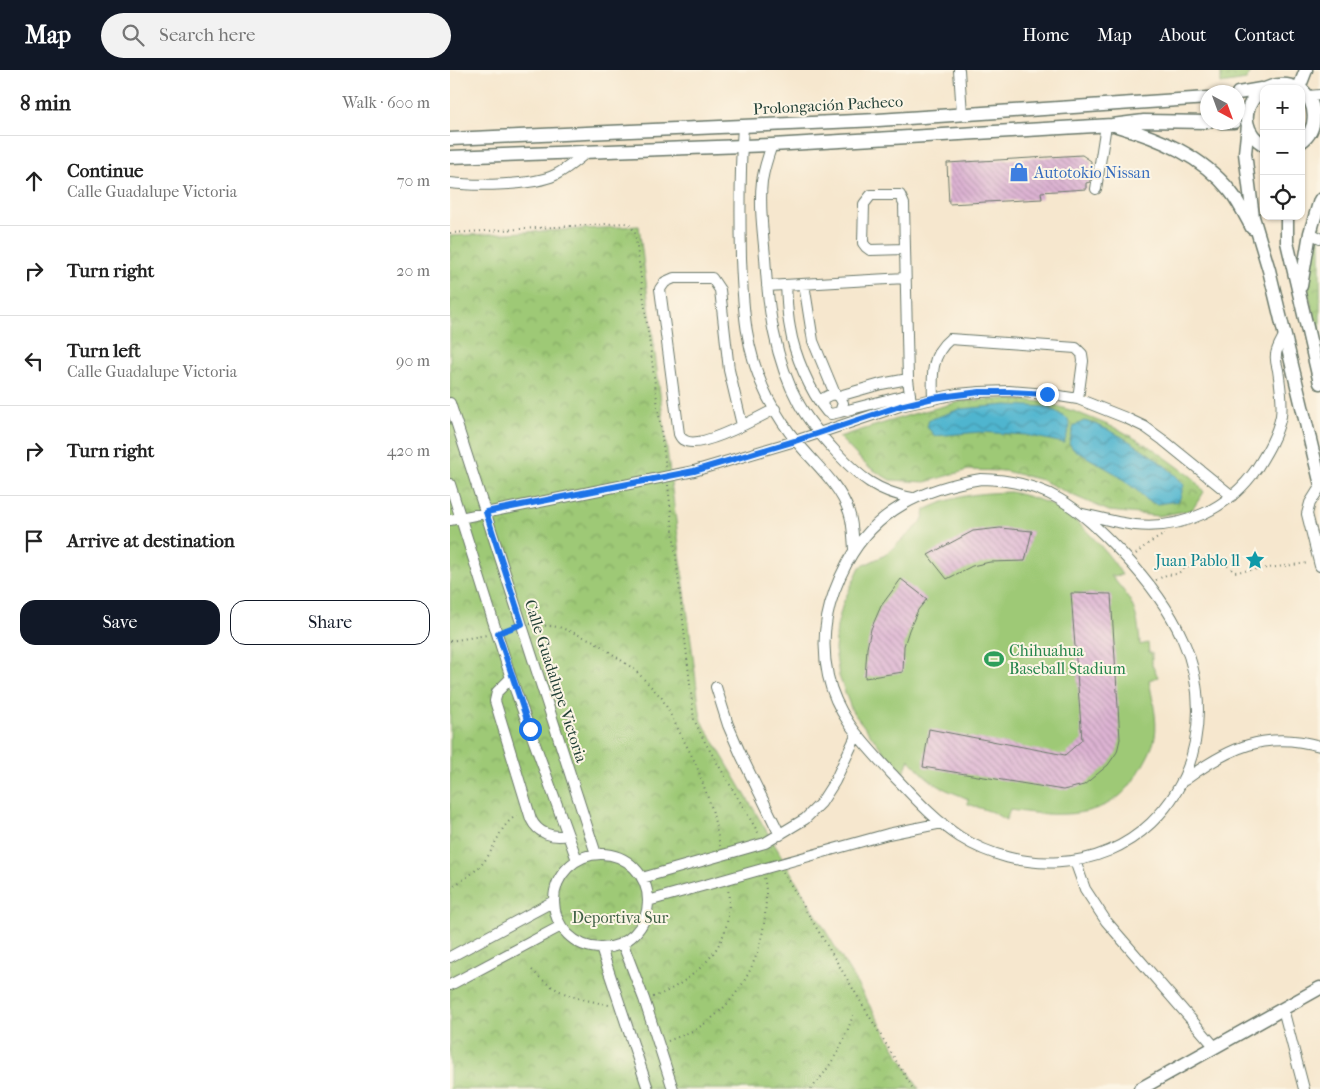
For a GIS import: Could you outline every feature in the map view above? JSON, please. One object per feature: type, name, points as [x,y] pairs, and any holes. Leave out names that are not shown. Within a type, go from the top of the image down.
[{"type":"main road","points":[[1273,83],[1278,70]]},
{"type":"main road","points":[[1306,70],[1314,118],[1307,139]]},
{"type":"main road","points":[[1269,85],[1282,82],[1309,94]]},
{"type":"main road","points":[[1245,92],[1260,89]]},
{"type":"main road","points":[[1245,116],[1249,104],[1260,89]]},
{"type":"main road","name":"Prolongación Pacheco","points":[[450,139],[878,120],[1200,99]]},
{"type":"main road","points":[[450,157],[772,144],[1109,125],[1144,121],[1200,122]]},
{"type":"main road","points":[[1109,125],[1140,132],[1196,159],[1218,178],[1230,192],[1260,241]]},
{"type":"main road","points":[[1245,126],[1260,141]]},
{"type":"main road","points":[[1243,130],[1253,216],[1316,446],[1320,481]]},
{"type":"main road","points":[[1300,296],[1304,259],[1315,235],[1313,217],[1320,200]]},
{"type":"main road","points":[[1287,220],[1287,242],[1320,383]]},
{"type":"main road","points":[[1285,337],[1308,333]]},
{"type":"main road","points":[[1144,1088],[1320,988]]},
{"type":"street","points":[[959,70],[962,114]]},
{"type":"street","points":[[1096,189],[1109,125]]},
{"type":"street","points":[[743,126],[740,213],[743,308],[747,338],[754,365],[775,409],[795,441],[840,494],[849,512],[854,549]]},
{"type":"street","points":[[772,144],[762,179],[761,192],[767,286],[775,340],[784,371],[799,404],[818,433],[842,459],[877,487],[893,494],[912,498]]},
{"type":"street","points":[[450,183],[474,186],[538,180],[555,175],[587,152]]},
{"type":"street","points":[[904,249],[870,250],[863,243],[864,204],[871,195],[900,195],[903,199],[910,398]]},
{"type":"street","points":[[742,425],[730,370],[720,290],[716,282],[712,278],[674,278],[665,282],[660,289],[679,434],[684,440],[693,443],[718,437],[775,409]]},
{"type":"street","points":[[767,286],[905,278]]},
{"type":"street","points":[[804,284],[813,342],[837,395],[843,403],[840,412]]},
{"type":"street","points":[[786,285],[790,328],[794,346],[810,386],[827,412],[831,414],[883,400],[933,398],[980,392],[1047,394],[1078,399],[1145,428],[1232,496]]},
{"type":"street","points":[[1081,514],[1136,525],[1157,525],[1198,517],[1216,508],[1232,496],[1252,475],[1274,439],[1280,416],[1281,399],[1276,354],[1285,337]]},
{"type":"street","points":[[933,398],[932,376],[935,357],[950,339],[1076,348],[1082,354],[1084,361],[1078,399]]},
{"type":"street","points":[[794,346],[813,342]]},
{"type":"street","points":[[822,405],[826,396],[908,379]]},
{"type":"street","points":[[881,384],[884,386],[887,394],[883,400]]},
{"type":"street","points":[[450,520],[694,471],[795,441],[910,398]]},
{"type":"street","name":"Calle Guadalupe Victoria","points":[[450,403],[596,854]]},
{"type":"street","points":[[1185,780],[1193,752],[1198,723],[1198,696],[1193,667],[1184,641],[1171,617],[1148,583],[1129,561],[1081,514],[1062,500],[1045,490],[1001,479],[960,482],[939,487],[912,498],[887,515],[854,549],[832,593],[826,614],[824,655],[828,678],[838,703],[856,736],[915,798],[942,824],[984,850],[1007,858],[1032,862],[1075,860],[1105,852],[1127,842],[1144,830],[1161,813],[1185,780],[1217,757],[1235,748],[1253,742],[1271,740],[1291,740],[1320,746]]},
{"type":"street","points":[[450,484],[512,678],[577,860]]},
{"type":"street","points":[[1320,487],[1310,503],[1308,514],[1320,564]]},
{"type":"street","points":[[512,678],[497,692],[495,701],[529,811],[538,829],[556,837],[568,835]]},
{"type":"street","points":[[716,687],[732,732],[780,835]]},
{"type":"street","points":[[642,878],[765,844],[806,819],[835,781],[856,736]]},
{"type":"street","points":[[648,901],[888,834],[942,824]]},
{"type":"street","points":[[596,854],[610,855],[623,859],[634,867],[642,878],[648,901],[645,918],[635,933],[611,947],[601,948],[578,942],[568,935],[555,914],[555,889],[560,878],[567,868],[577,860],[596,854]]},
{"type":"street","points":[[1075,860],[1085,889],[1106,920],[1215,1046]]},
{"type":"street","points":[[450,957],[554,901]]},
{"type":"street","points":[[450,985],[561,926]]},
{"type":"street","points":[[622,942],[644,999],[673,1089]]},
{"type":"street","points":[[601,948],[648,1089]]},
{"type":"street","points":[[1283,1008],[1304,1089]]},
{"type":"path","points":[[450,233],[629,224],[636,232],[667,476],[694,720],[706,744],[765,844]]},
{"type":"path","points":[[1129,561],[1146,545],[1164,535],[1178,522]]},
{"type":"path","points":[[1148,583],[1166,575],[1177,574],[1198,559],[1211,557],[1221,561],[1235,572],[1320,564]]},
{"type":"path","points":[[522,624],[560,627],[594,641],[635,670],[662,698],[696,764],[706,788],[721,856]]},
{"type":"path","points":[[450,641],[498,633]]},
{"type":"path","points":[[450,888],[482,865],[504,826],[512,817],[529,811]]},
{"type":"path","points":[[779,865],[913,1089]]},
{"type":"path","points":[[658,1045],[696,1029],[713,1016],[732,999],[748,976],[756,959],[764,927],[766,899],[763,870]]},
{"type":"path","points":[[644,999],[660,995],[687,979],[702,966],[719,945],[728,918],[730,900],[727,879]]},
{"type":"path","points":[[532,970],[542,981],[558,992],[593,1002],[614,1006],[620,1005]]},
{"type":"path","points":[[811,1089],[827,1071],[838,1053],[853,1015]]},
{"type":"green space","points":[[1221,70],[1252,70],[1246,80],[1221,84]]},
{"type":"green space","points":[[1320,223],[1320,335],[1308,293],[1311,264]]},
{"type":"green space","name":"Deportiva Sur","points":[[639,226],[701,720],[919,1089],[450,1089],[450,236]]},
{"type":"green space","points":[[1003,399],[1044,402],[1076,412],[1120,430],[1155,450],[1192,477],[1204,492],[1192,510],[1158,516],[1109,511],[1042,480],[1005,471],[968,470],[926,482],[890,480],[867,466],[839,437],[963,401]]},
{"type":"green space","name":"Chihuahua Baseball Stadium","points":[[1011,492],[1041,500],[1058,508],[1085,529],[1102,548],[1122,575],[1111,576],[1125,592],[1133,607],[1138,624],[1140,645],[1148,643],[1149,653],[1152,653],[1152,665],[1158,677],[1149,680],[1156,723],[1152,746],[1130,786],[1117,798],[1092,810],[1079,813],[1051,814],[1010,810],[1006,820],[992,812],[968,804],[968,799],[939,786],[909,759],[904,772],[894,765],[852,711],[839,676],[835,650],[837,626],[843,603],[860,567],[885,555],[920,524],[925,510],[957,498],[988,493]]},
{"type":"water","points":[[1007,405],[1048,407],[1068,419],[1070,427],[1064,443],[1026,435],[980,432],[935,436],[927,427],[929,420],[960,409]]},
{"type":"water","points":[[1084,421],[1109,430],[1165,466],[1184,485],[1179,501],[1156,504],[1146,500],[1116,474],[1073,449],[1069,443],[1074,426]]},
{"type":"building","name":"Autotokio Nissan","points":[[1082,155],[1091,161],[1090,182],[1086,183],[1086,189],[1041,192],[1042,199],[949,204],[947,163]]},
{"type":"building","points":[[1000,528],[1032,531],[1025,561],[990,562],[972,566],[947,579],[928,555],[973,531]]},
{"type":"building","points":[[901,579],[927,599],[918,610],[909,630],[904,646],[903,672],[865,678],[867,648],[871,629],[881,606]]},
{"type":"building","points":[[1071,593],[1111,594],[1120,739],[1117,752],[1108,765],[1084,785],[1063,790],[923,767],[929,729],[1065,755],[1082,740]]},
{"type":"place","name":"Autotokio Nissan","points":[[1019,172]]},
{"type":"place","name":"Juan Pablo ll","points":[[1255,560]]},
{"type":"place","name":"Chihuahua Baseball Stadium","points":[[994,659]]},
{"type":"route","points":[[530,729],[498,633],[522,624],[486,512],[694,471],[795,441],[900,406],[933,398],[980,392],[1047,394]]}]
